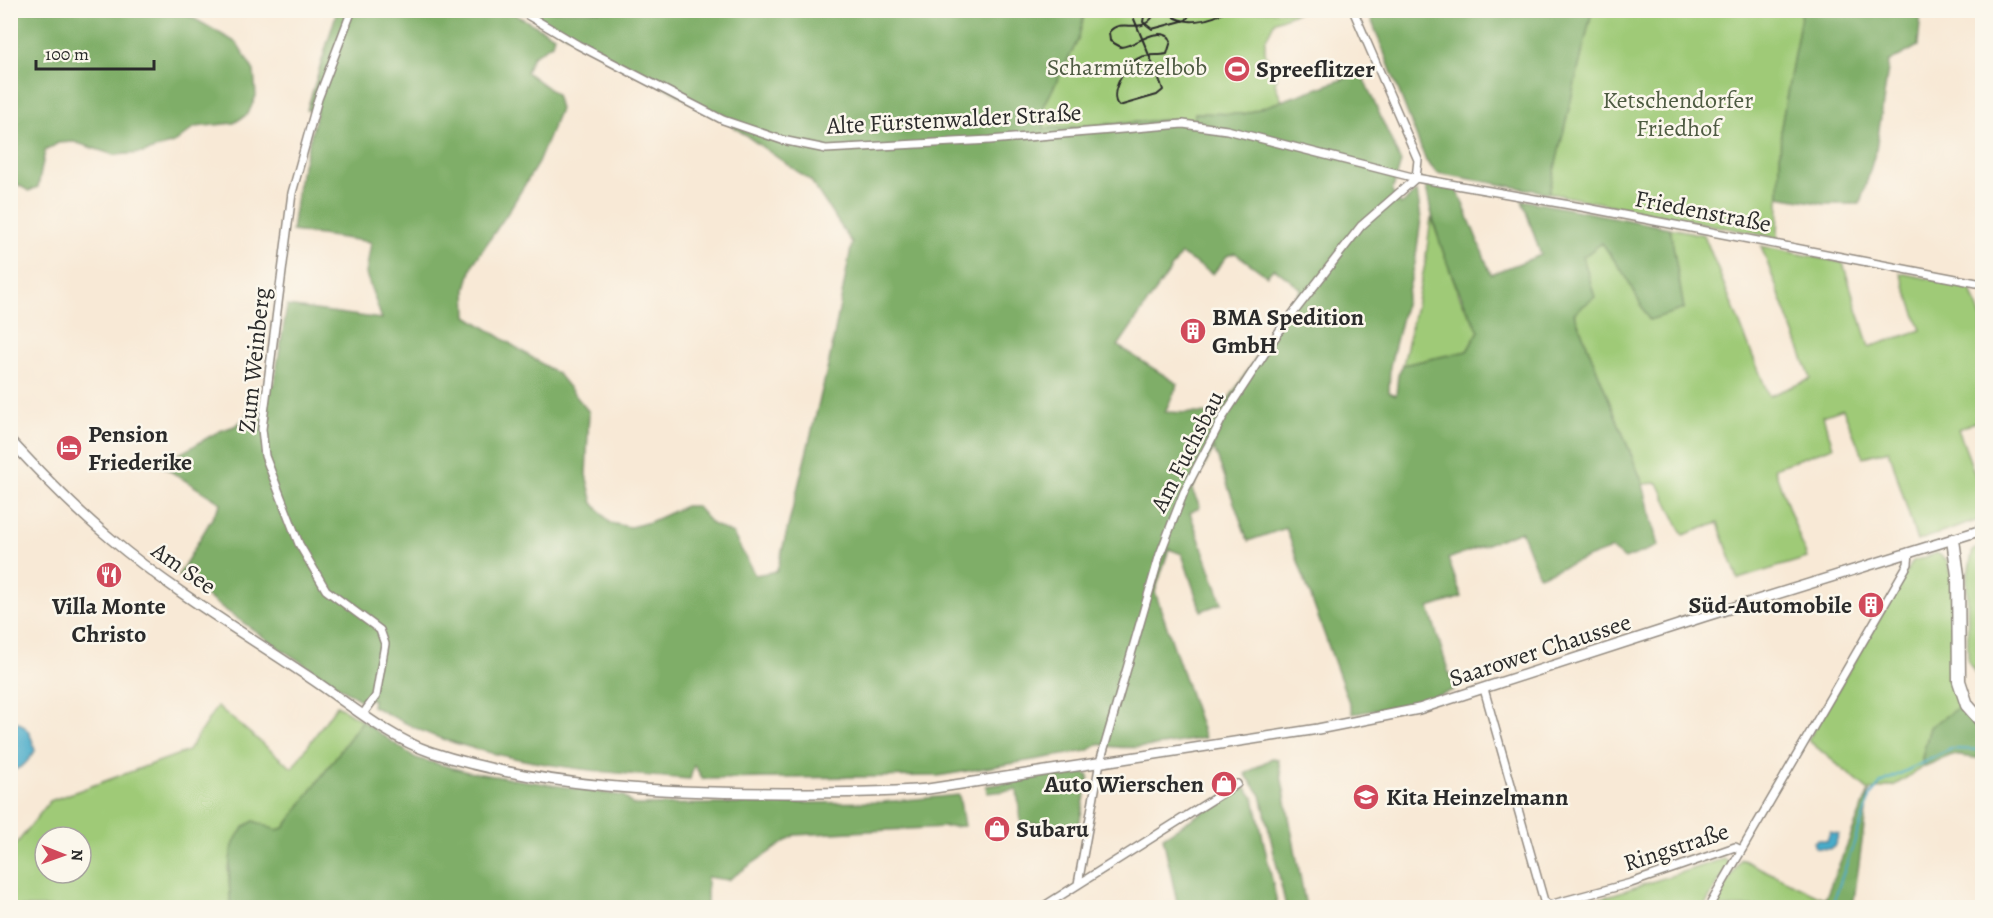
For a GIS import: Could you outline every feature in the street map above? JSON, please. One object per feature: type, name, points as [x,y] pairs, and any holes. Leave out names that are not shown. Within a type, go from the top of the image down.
[{"type":"highway","points":[[1953,540],[1958,575],[1959,681],[1967,705],[1983,722]]},
{"type":"main road","name":"Am See","points":[[10,440],[64,498],[111,540],[363,714]]},
{"type":"main road","name":"Saarower Chaussee","points":[[363,714],[408,742],[448,757],[567,780],[685,791],[887,793],[928,789],[1380,719],[1484,689],[1983,530]]},
{"type":"street","name":"Zum Weinberg","points":[[352,10],[318,99],[292,194],[262,429],[265,456],[299,544],[326,590],[380,630],[385,644],[376,696],[363,714]]},
{"type":"street","name":"Alte Fürstenwalder Straße","points":[[519,10],[578,45],[723,120],[782,140],[826,148],[990,140],[1183,124],[1227,130],[1416,178]]},
{"type":"street","points":[[1353,10],[1418,160],[1416,178]]},
{"type":"street","name":"Friedenstraße","points":[[1416,178],[1587,208],[1983,284]]},
{"type":"street","name":"Am Fuchsbau","points":[[1078,884],[1100,762],[1160,554],[1184,492],[1217,428],[1280,330],[1361,226],[1416,178]]},
{"type":"street","name":"Ringstraße","points":[[1484,689],[1544,901],[1549,906],[1631,883],[1735,847],[1741,850],[1908,564],[1909,552]]},
{"type":"street","points":[[1041,908],[1237,784]]},
{"type":"street","points":[[1708,908],[1741,850]]},
{"type":"green space","points":[[11,10],[181,11],[237,43],[254,71],[256,96],[248,114],[234,123],[195,127],[176,142],[143,153],[114,155],[74,142],[58,143],[45,151],[38,187],[29,191],[11,181]]},
{"type":"green space","points":[[337,11],[509,11],[554,36],[552,44],[533,56],[526,72],[556,94],[560,109],[538,163],[473,264],[466,288],[467,316],[558,374],[589,412],[586,475],[593,503],[610,523],[630,527],[650,522],[685,506],[696,506],[712,524],[733,534],[755,575],[777,571],[829,362],[852,243],[811,181],[718,116],[523,11],[1085,11],[1078,40],[1044,106],[1044,129],[1178,119],[1194,121],[1195,113],[1244,114],[1361,73],[1401,162],[1392,192],[1401,205],[1417,191],[1421,219],[1415,263],[1390,366],[1389,392],[1396,395],[1398,374],[1403,365],[1467,351],[1479,331],[1446,261],[1426,187],[1431,185],[1457,189],[1491,274],[1541,255],[1522,200],[1670,228],[1684,309],[1649,320],[1625,275],[1602,243],[1583,257],[1595,297],[1574,313],[1643,484],[1658,546],[1625,559],[1611,549],[1539,576],[1521,531],[1448,559],[1462,597],[1429,608],[1454,690],[1415,703],[1353,714],[1286,528],[1248,541],[1214,448],[1192,490],[1200,507],[1190,513],[1222,603],[1201,611],[1182,554],[1169,549],[1155,592],[1205,738],[1125,748],[1099,744],[1087,751],[938,776],[703,779],[694,765],[690,779],[658,777],[528,761],[464,746],[426,733],[395,718],[372,706],[373,699],[360,700],[276,646],[178,576],[221,503],[151,459],[178,454],[241,422],[248,411],[251,396],[274,384],[287,306],[382,319],[366,274],[371,242],[292,231],[299,181],[317,112],[307,110]],"holes":[[[1235,253],[1267,276],[1274,268],[1301,289],[1219,414],[1165,412],[1178,384],[1118,346],[1181,254],[1213,274],[1227,256]]]},
{"type":"green space","name":"Scharmützelbob","points":[[1085,11],[1301,11],[1275,21],[1265,41],[1265,52],[1274,73],[1277,72],[1275,84],[1282,101],[1244,114],[1195,113],[1194,121],[1178,119],[1044,129],[1044,106],[1078,40]]},
{"type":"green space","points":[[1368,11],[1592,11],[1549,193],[1437,173],[1426,161]]},
{"type":"green space","name":"Ketschendorfer Friedhof","points":[[1592,11],[1802,11],[1781,127],[1778,238],[1549,193]]},
{"type":"green space","points":[[1802,11],[1921,11],[1918,46],[1889,62],[1876,150],[1860,204],[1824,204],[1779,196],[1781,127]]},
{"type":"green space","points":[[1431,217],[1459,296],[1479,331],[1467,351],[1403,365],[1425,264]]},
{"type":"green space","points":[[1670,228],[1704,235],[1769,396],[1811,379],[1761,246],[1843,263],[1869,347],[1921,330],[1900,273],[1970,287],[1982,320],[1982,419],[1958,429],[1982,493],[1982,519],[1917,541],[1889,450],[1863,457],[1843,409],[1823,416],[1833,447],[1774,468],[1807,558],[1738,579],[1718,523],[1683,535],[1658,483],[1643,484],[1574,313],[1594,297],[1583,257],[1602,243],[1625,275],[1684,310]]},
{"type":"green space","points":[[1982,547],[1982,685],[1968,661],[1967,578],[1973,550]]},
{"type":"green space","points":[[1937,553],[1947,560],[1952,576],[1952,673],[1960,706],[1930,727],[1922,758],[1923,767],[1895,785],[1869,791],[1808,740],[1913,561]]},
{"type":"green space","points":[[337,705],[362,721],[284,828],[276,830],[254,821],[228,868],[231,907],[11,907],[10,852],[50,801],[188,751],[217,706],[292,768]]},
{"type":"green space","points":[[1960,706],[1968,719],[1982,732],[1982,759],[1952,755],[1923,767],[1922,758],[1930,727]]},
{"type":"green space","points":[[362,721],[416,758],[468,772],[624,796],[633,805],[883,802],[959,795],[964,826],[795,835],[728,880],[707,877],[707,907],[231,907],[230,859],[237,837],[254,821],[276,830],[284,828]]},
{"type":"green space","points":[[1272,758],[1278,759],[1306,907],[1286,907],[1261,795],[1245,774]]},
{"type":"green space","points":[[1082,771],[1089,776],[1079,825],[1021,823],[1017,790],[987,793],[986,786]]},
{"type":"green space","points":[[1240,788],[1246,788],[1254,798],[1278,907],[1178,907],[1163,837]]},
{"type":"green space","points":[[1869,791],[1853,907],[1822,907],[1825,899]]},
{"type":"green space","points":[[1723,859],[1730,863],[1704,907],[1601,907],[1598,899]]},
{"type":"green space","points":[[1741,859],[1825,899],[1822,907],[1714,907]]},
{"type":"water","points":[[11,720],[25,727],[35,751],[22,766],[11,770]]},
{"type":"water","points":[[1830,832],[1839,834],[1834,847],[1816,848],[1814,842],[1818,839],[1827,841]]},
{"type":"waterway","points":[[1831,908],[1871,795],[1881,783],[1951,749],[1982,750]]},
{"type":"railway","points":[[1131,10],[1134,19],[1161,84],[1163,90],[1157,95],[1119,106],[1115,95],[1124,72],[1134,61],[1142,57],[1149,56],[1153,55],[1167,54],[1171,41],[1164,34],[1158,34],[1152,35],[1146,38],[1140,40],[1127,46],[1121,47],[1110,41],[1109,32],[1120,26],[1126,25],[1132,26],[1137,26],[1143,25],[1154,15],[1153,10]]},
{"type":"railway","points":[[1145,10],[1143,22],[1152,29],[1186,20],[1193,10]]},
{"type":"railway","points":[[1169,10],[1173,16],[1188,21],[1214,17],[1225,10]]},
{"type":"railway","points":[[1239,10],[1242,13]]},
{"type":"place","name":"Spreeflitzer","points":[[1237,69]]},
{"type":"place","name":"BMA Spedition GmbH","points":[[1193,331]]},
{"type":"place","name":"Pension Friederike","points":[[69,448]]},
{"type":"place","name":"Villa Monte Christo","points":[[109,575]]},
{"type":"place","name":"Süd-Automobile","points":[[1871,605]]},
{"type":"place","name":"Auto Wierschen","points":[[1224,784]]},
{"type":"place","name":"Kita Heinzelmann","points":[[1366,797]]},
{"type":"place","name":"Subaru","points":[[997,829]]}]
